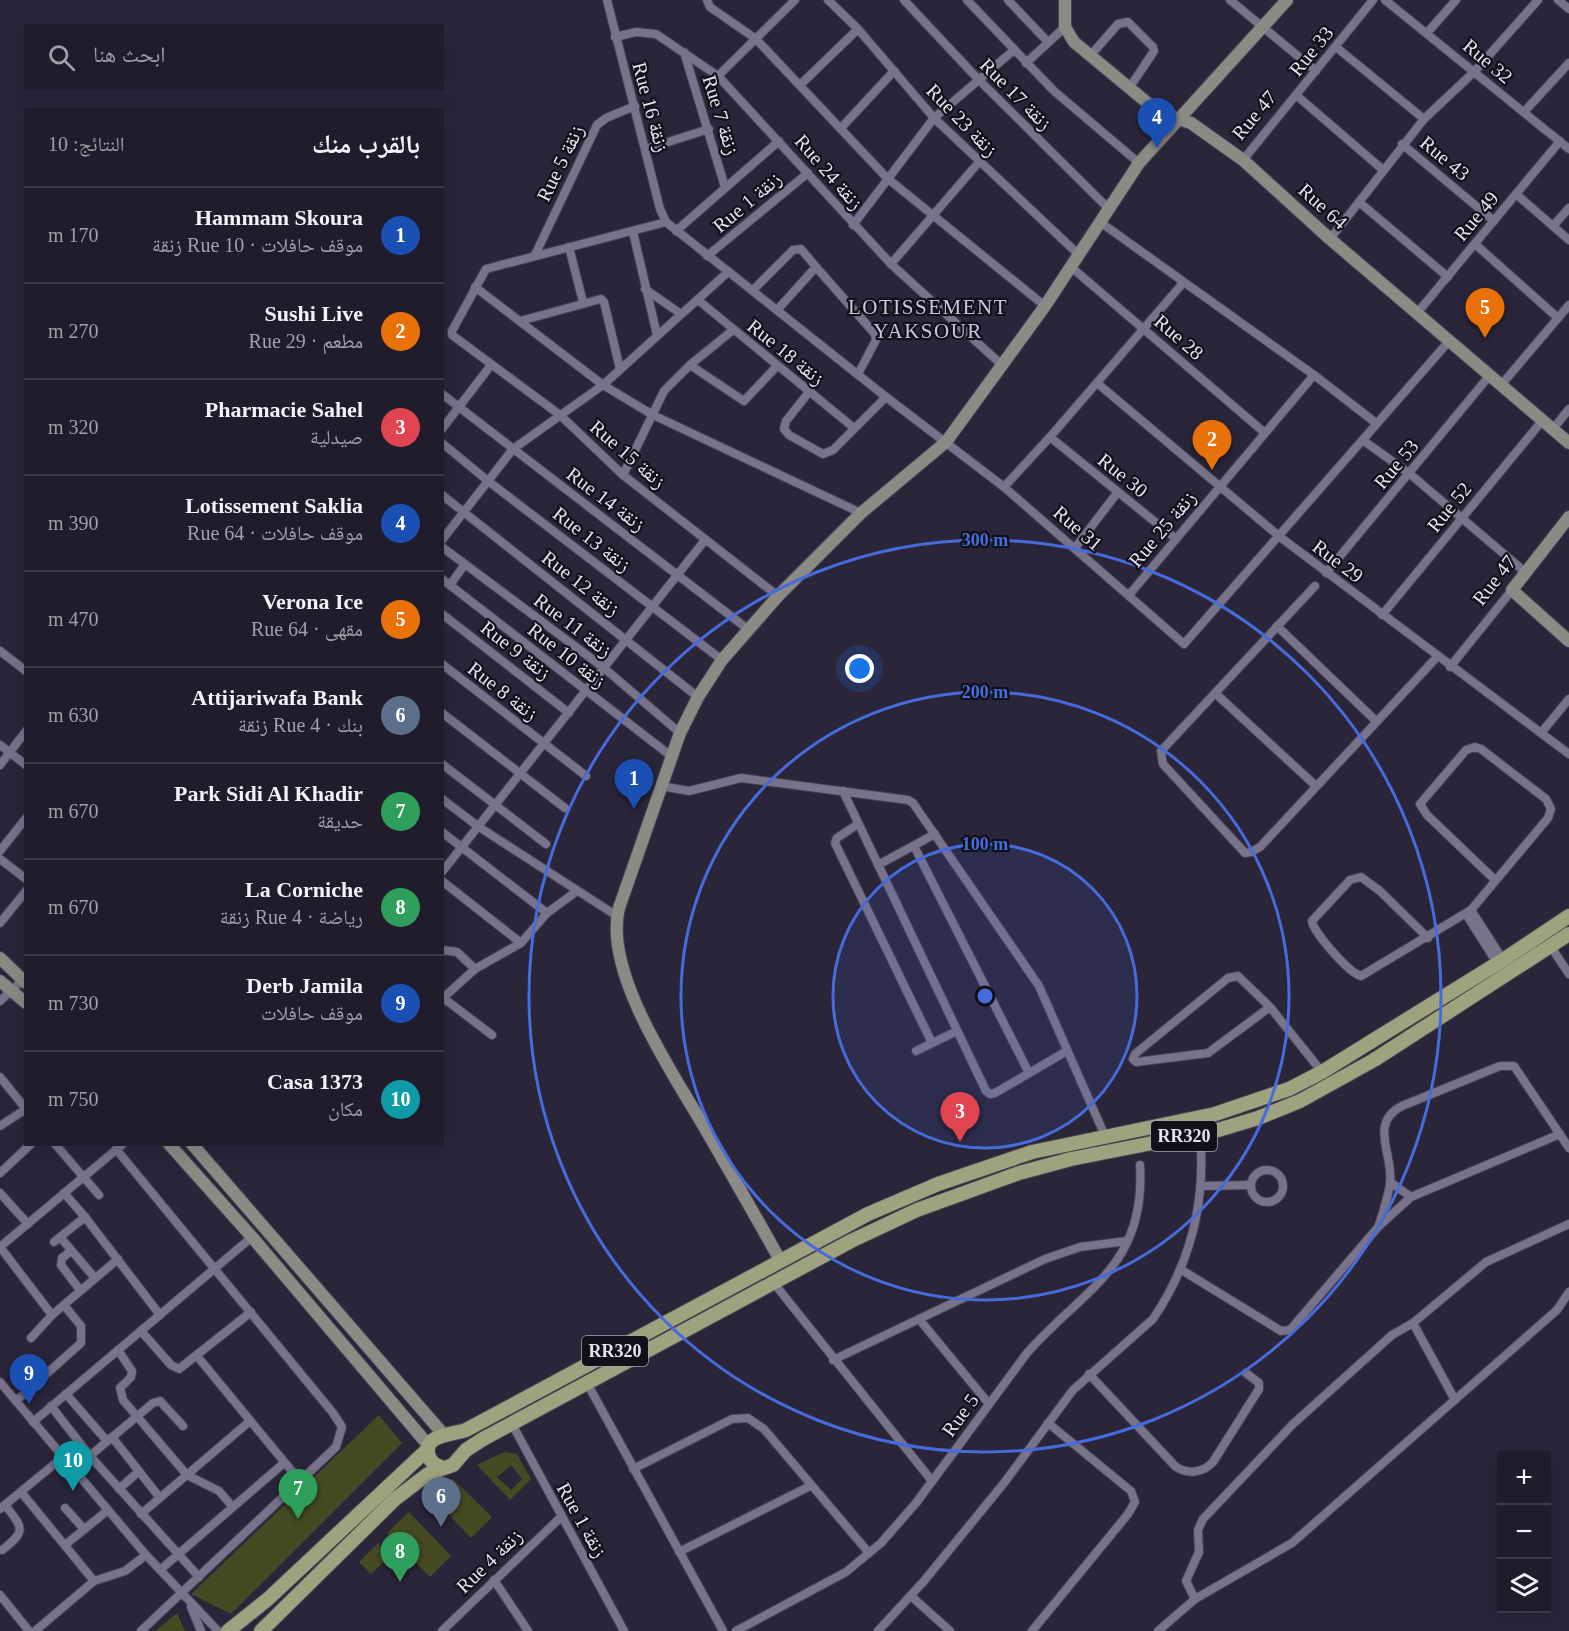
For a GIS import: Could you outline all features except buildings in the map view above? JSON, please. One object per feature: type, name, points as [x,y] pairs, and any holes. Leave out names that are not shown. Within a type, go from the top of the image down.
[{"type":"main road","name":"RR320","points":[[228,1631],[268,1599],[429,1447],[435,1438],[471,1428],[883,1206],[938,1184],[1032,1152],[1240,1107],[1289,1089],[1322,1072],[1500,962],[1569,916]]},
{"type":"main road","name":"RR320","points":[[261,1631],[395,1499],[428,1474],[453,1465],[459,1457],[477,1443],[773,1282],[870,1231],[995,1180],[1071,1159],[1200,1134],[1258,1118],[1313,1096],[1374,1060],[1569,934]]},
{"type":"main road","points":[[445,1435],[458,1443],[459,1457]]},
{"type":"main road","points":[[429,1447],[432,1462],[444,1468]]},
{"type":"main road","points":[[278,1631],[279,1612]]},
{"type":"street","name":"Rue 16 زنقة","points":[[607,0],[660,209],[666,222]]},
{"type":"street","points":[[718,76],[795,0]]},
{"type":"street","name":"Rue 23 زنقة","points":[[828,0],[858,29],[934,118],[1079,255]]},
{"type":"street","name":"Rue 17 زنقة","points":[[904,0],[978,80],[1108,208]]},
{"type":"street","points":[[967,0],[1054,91],[1139,163]]},
{"type":"street","points":[[1008,0],[1048,42]]},
{"type":"street","points":[[1026,63],[1065,27],[1065,0]]},
{"type":"street","points":[[1230,0],[1316,71]]},
{"type":"street","points":[[780,1260],[648,1028],[623,969],[617,946],[617,916],[680,732],[698,697],[722,660],[778,596],[861,513],[946,442],[1045,306],[1139,163],[1287,0]]},
{"type":"street","name":"Rue 33","points":[[1296,95],[1373,0]]},
{"type":"street","name":"Rue 32","points":[[1385,0],[1569,149]]},
{"type":"street","points":[[1427,33],[1456,0]]},
{"type":"street","points":[[1330,239],[1402,144],[1424,119],[1474,72],[1538,0]]},
{"type":"street","points":[[1558,0],[1569,9]]},
{"type":"street","points":[[708,3],[756,39],[887,178],[1045,306]]},
{"type":"street","points":[[1090,56],[1118,24],[1128,22],[1153,47],[1154,51],[1130,87]]},
{"type":"street","name":"Rue 64","points":[[1065,27],[1074,42],[1159,110],[1179,117],[1202,130],[1243,160],[1330,239],[1569,443]]},
{"type":"street","points":[[800,85],[858,29]]},
{"type":"street","name":"Rue 24 زنقة","points":[[615,38],[645,31],[656,34],[718,76],[808,173],[852,225],[891,264],[1003,366]]},
{"type":"street","points":[[1336,47],[1424,119]]},
{"type":"street","points":[[852,225],[934,118],[1014,50]]},
{"type":"street","name":"Rue 7 زنقة","points":[[684,51],[725,187]]},
{"type":"street","points":[[1524,112],[1568,65]]},
{"type":"street","points":[[841,128],[894,71]]},
{"type":"street","points":[[1296,95],[1382,169]]},
{"type":"street","name":"Rue 47","points":[[1243,160],[1296,95]]},
{"type":"street","name":"Rue 5 زنقة","points":[[535,255],[597,125],[606,118],[634,106]]},
{"type":"street","points":[[646,149],[709,129]]},
{"type":"street","points":[[676,231],[779,141]]},
{"type":"street","name":"Rue 49","points":[[1418,312],[1560,141]]},
{"type":"street","name":"Rue 43","points":[[1402,144],[1494,221]]},
{"type":"street","points":[[891,264],[979,162]]},
{"type":"street","name":"Rue 1 زنقة","points":[[707,256],[808,173]]},
{"type":"street","points":[[1516,194],[1569,240]]},
{"type":"street","points":[[1359,202],[1448,277]]},
{"type":"street","points":[[1553,226],[1569,208]]},
{"type":"street","points":[[861,513],[653,415],[603,385],[475,287],[486,269],[666,222],[946,442]]},
{"type":"street","points":[[1100,222],[1314,375],[1376,423]]},
{"type":"street","points":[[633,232],[657,335]]},
{"type":"street","points":[[1475,244],[1558,318]]},
{"type":"street","points":[[569,247],[583,302]]},
{"type":"street","points":[[753,290],[797,248],[801,249],[875,334],[876,340],[858,374]]},
{"type":"street","points":[[778,309],[816,267]]},
{"type":"street","name":"Rue 28","points":[[1071,267],[1265,433]]},
{"type":"street","points":[[444,537],[513,449],[603,385],[728,273]]},
{"type":"street","points":[[1004,487],[1183,283]]},
{"type":"street","name":"Rue 15 زنقة","points":[[475,287],[452,331],[456,339],[560,415],[623,475],[778,596]]},
{"type":"street","points":[[645,289],[681,314]]},
{"type":"street","points":[[520,321],[597,298],[604,302],[620,369]]},
{"type":"street","name":"Rue 18 زنقة","points":[[698,300],[854,428]]},
{"type":"street","points":[[1502,384],[1569,305]]},
{"type":"street","points":[[623,475],[664,392],[690,365],[733,330]]},
{"type":"street","points":[[1280,537],[1450,340]]},
{"type":"street","points":[[444,426],[490,364]]},
{"type":"street","points":[[690,365],[744,401],[777,366]]},
{"type":"street","name":"Rue 25 زنقة","points":[[1129,595],[1314,375]]},
{"type":"street","name":"Rue 53","points":[[1326,573],[1490,375]]},
{"type":"street","name":"Rue 29","points":[[1097,383],[1280,537],[1450,667],[1569,754]]},
{"type":"street","points":[[809,392],[786,421],[784,429],[789,435],[826,454],[886,397]]},
{"type":"street","name":"Rue 14 زنقة","points":[[444,396],[749,630]]},
{"type":"street","points":[[1553,429],[1569,410]]},
{"type":"street","name":"Rue 52","points":[[1382,615],[1542,420]]},
{"type":"street","name":"Rue 30","points":[[1050,437],[1175,538]]},
{"type":"street","points":[[1364,441],[1410,474],[1525,572]]},
{"type":"street","name":"Rue 31","points":[[946,442],[1004,487],[1184,644],[1280,537]]},
{"type":"street","name":"Rue 13 زنقة","points":[[444,445],[722,660]]},
{"type":"street","points":[[1075,548],[1117,493]]},
{"type":"street","name":"Rue 12 زنقة","points":[[444,497],[698,697]]},
{"type":"street","name":"Rue 47","points":[[1450,667],[1569,517]]},
{"type":"street","points":[[444,870],[705,540]]},
{"type":"street","name":"Rue 11 زنقة","points":[[444,548],[604,668],[680,732]]},
{"type":"street","points":[[446,582],[465,564]]},
{"type":"street","name":"Rue 10 زنقة","points":[[446,582],[671,756]]},
{"type":"street","points":[[1315,586],[1164,746],[1160,757],[1163,764],[1247,853],[1260,847],[1437,657]]},
{"type":"street","points":[[1512,590],[1569,641]]},
{"type":"street","name":"Rue 9 زنقة","points":[[444,616],[569,713]]},
{"type":"street","points":[[1277,626],[1377,722]]},
{"type":"street","points":[[0,651],[24,669]]},
{"type":"street","name":"Rue 8 زنقة","points":[[444,666],[586,776]]},
{"type":"street","points":[[1215,693],[1316,786]]},
{"type":"street","points":[[1541,733],[1569,699]]},
{"type":"street","points":[[444,715],[564,808]]},
{"type":"street","points":[[0,765],[24,734]]},
{"type":"street","points":[[0,745],[24,764]]},
{"type":"street","points":[[1428,938],[1380,891],[1361,877],[1350,880],[1312,921],[1315,932],[1358,975],[1366,974],[1428,938],[1469,912],[1548,818],[1551,806],[1546,798],[1481,749],[1475,747],[1466,750],[1420,804],[1424,812],[1495,880]]},
{"type":"street","points":[[444,766],[546,844]]},
{"type":"street","points":[[661,786],[689,791],[741,778],[908,800],[913,803],[1036,981],[1105,1136]]},
{"type":"street","points":[[843,791],[986,1091],[990,1094],[1067,1051]]},
{"type":"street","points":[[444,800],[479,826],[617,916]]},
{"type":"street","points":[[0,851],[24,821]]},
{"type":"street","points":[[858,824],[837,838],[836,843],[932,1043]]},
{"type":"street","points":[[444,834],[547,913]]},
{"type":"street","points":[[878,865],[935,834]]},
{"type":"street","points":[[914,846],[1029,1073]]},
{"type":"street","points":[[0,859],[24,877]]},
{"type":"street","points":[[444,883],[521,943]]},
{"type":"street","points":[[444,997],[475,969],[521,943],[547,913],[578,891]]},
{"type":"street","points":[[0,923],[24,893]]},
{"type":"street","points":[[1469,912],[1500,962]]},
{"type":"street","points":[[1551,946],[1569,974]]},
{"type":"street","points":[[444,950],[457,952],[475,969]]},
{"type":"street","points":[[0,958],[24,979]]},
{"type":"street","points":[[1269,1007],[1208,1053],[1136,1062],[1133,1059],[1135,1054],[1233,976],[1245,980],[1269,1007],[1322,1072]]},
{"type":"street","points":[[0,981],[24,1002]]},
{"type":"street","points":[[0,1001],[24,981]]},
{"type":"street","points":[[444,999],[492,1035]]},
{"type":"street","points":[[916,1051],[957,1030]]},
{"type":"street","points":[[1379,1226],[1390,1182],[1384,1127],[1391,1112],[1503,1065],[1510,1064],[1516,1068],[1569,1148]]},
{"type":"street","points":[[0,1077],[24,1107]]},
{"type":"street","points":[[0,1126],[24,1110]]},
{"type":"street","points":[[878,1631],[911,1596],[1004,1484],[1073,1390],[1153,1318],[1180,1269],[1197,1220],[1202,1186],[1200,1134]]},
{"type":"street","points":[[1180,1269],[1286,1332],[1294,1327],[1379,1226],[1411,1197],[1560,1134]]},
{"type":"street","points":[[0,1173],[29,1146]]},
{"type":"street","points":[[57,1146],[99,1196]]},
{"type":"street","points":[[171,1146],[252,1237],[429,1447]]},
{"type":"street","points":[[194,1146],[445,1435]]},
{"type":"street","points":[[51,1315],[0,1247],[119,1147],[214,1270],[340,1421],[342,1427],[336,1447],[141,1631]]},
{"type":"street","name":"Rue 5","points":[[736,1631],[846,1572],[894,1530],[988,1404],[1044,1334],[1108,1275],[1126,1241],[1140,1204],[1140,1165]]},
{"type":"street","points":[[1390,1182],[1411,1197]]},
{"type":"street","points":[[1202,1186],[1251,1185]]},
{"type":"street","points":[[0,1193],[28,1224]]},
{"type":"street","points":[[64,1193],[118,1259],[160,1316]]},
{"type":"street","points":[[85,1217],[57,1240],[71,1251],[94,1278]]},
{"type":"street","points":[[1195,1599],[1188,1587],[1187,1578],[1199,1552],[1199,1526],[1208,1512],[1310,1410],[1392,1335],[1413,1323],[1486,1262],[1569,1224]]},
{"type":"street","points":[[33,1422],[252,1237]]},
{"type":"street","points":[[833,1360],[1054,1255],[1080,1247],[1126,1241]]},
{"type":"street","points":[[71,1251],[62,1258],[61,1265],[80,1290]]},
{"type":"street","points":[[31,1338],[51,1315],[118,1259]]},
{"type":"street","points":[[773,1282],[833,1360],[932,1481]]},
{"type":"street","points":[[1158,1631],[1195,1599],[1292,1543],[1557,1310],[1569,1292]]},
{"type":"street","points":[[16,1401],[81,1343],[81,1326],[64,1305]]},
{"type":"street","points":[[141,1331],[176,1368],[182,1368],[251,1312]]},
{"type":"street","points":[[919,1319],[988,1404]]},
{"type":"street","points":[[1413,1323],[1455,1400]]},
{"type":"street","points":[[118,1350],[132,1371],[131,1377],[120,1388],[121,1396],[187,1475],[219,1491],[232,1506]]},
{"type":"street","points":[[197,1356],[300,1481]]},
{"type":"street","points":[[1089,1374],[1175,1466],[1190,1472],[1207,1468],[1213,1462],[1259,1389],[1259,1383],[1246,1374]]},
{"type":"street","points":[[0,1382],[146,1555],[188,1602],[218,1631]]},
{"type":"street","points":[[587,1383],[723,1631]]},
{"type":"street","points":[[66,1394],[139,1471],[160,1498]]},
{"type":"street","points":[[73,1470],[153,1403],[159,1401],[183,1426]]},
{"type":"street","points":[[51,1406],[90,1456],[199,1577]]},
{"type":"street","points":[[633,1469],[740,1416],[755,1421],[869,1553]]},
{"type":"street","points":[[141,1514],[250,1421]]},
{"type":"street","name":"Rue 1 زنقة","points":[[512,1424],[624,1631]]},
{"type":"street","points":[[1032,1631],[1128,1514],[1135,1502],[1131,1491],[1048,1424]]},
{"type":"street","points":[[2,1550],[17,1538],[21,1531],[19,1523],[3,1507],[63,1457]]},
{"type":"street","points":[[160,1570],[284,1462]]},
{"type":"street","points":[[119,1489],[139,1471]]},
{"type":"street","points":[[679,1552],[810,1486]]},
{"type":"street","points":[[21,1492],[94,1581]]},
{"type":"street","points":[[65,1508],[84,1529]]},
{"type":"street","points":[[65,1545],[108,1510]]},
{"type":"street","name":"Rue 4 زنقة","points":[[442,1631],[561,1517]]},
{"type":"street","points":[[35,1631],[94,1581],[125,1571],[146,1555]]},
{"type":"street","points":[[494,1580],[528,1631]]},
{"type":"street","points":[[0,1595],[24,1629]]},
{"type":"street","points":[[911,1596],[950,1631]]},
{"type":"street","points":[[188,1602],[201,1631]]},
{"type":"green space","points":[[379,1415],[402,1443],[231,1614],[191,1594]]},
{"type":"green space","points":[[504,1452],[517,1454],[531,1479],[510,1500],[477,1465]],"holes":[[[511,1465],[522,1479],[511,1490],[497,1477]]]},
{"type":"green space","points":[[453,1479],[492,1517],[471,1538],[429,1494]]},
{"type":"green space","points":[[409,1512],[451,1556],[430,1577],[387,1533]]},
{"type":"green space","points":[[378,1543],[390,1556],[371,1574],[359,1562]]},
{"type":"green space","points":[[177,1613],[185,1631],[155,1631]]},
{"type":"place","name":"Lotissement Saklia","points":[[1157,148]]},
{"type":"place","name":"Verona Ice","points":[[1485,338]]},
{"type":"place","name":"Sushi Live","points":[[1212,470]]},
{"type":"place","name":"Hammam Skoura","points":[[634,809]]},
{"type":"place","name":"Pharmacie Sahel","points":[[960,1142]]},
{"type":"place","name":"Derb Jamila","points":[[29,1404]]},
{"type":"place","name":"Casa 1373","points":[[73,1491]]},
{"type":"place","name":"Park Sidi Al Khadir","points":[[298,1519]]},
{"type":"place","name":"Attijariwafa Bank","points":[[441,1527]]},
{"type":"place","name":"La Corniche","points":[[400,1582]]},
{"type":"district","name":"LOTISSEMENT YAKSOUR","points":[[928,319]]}]
